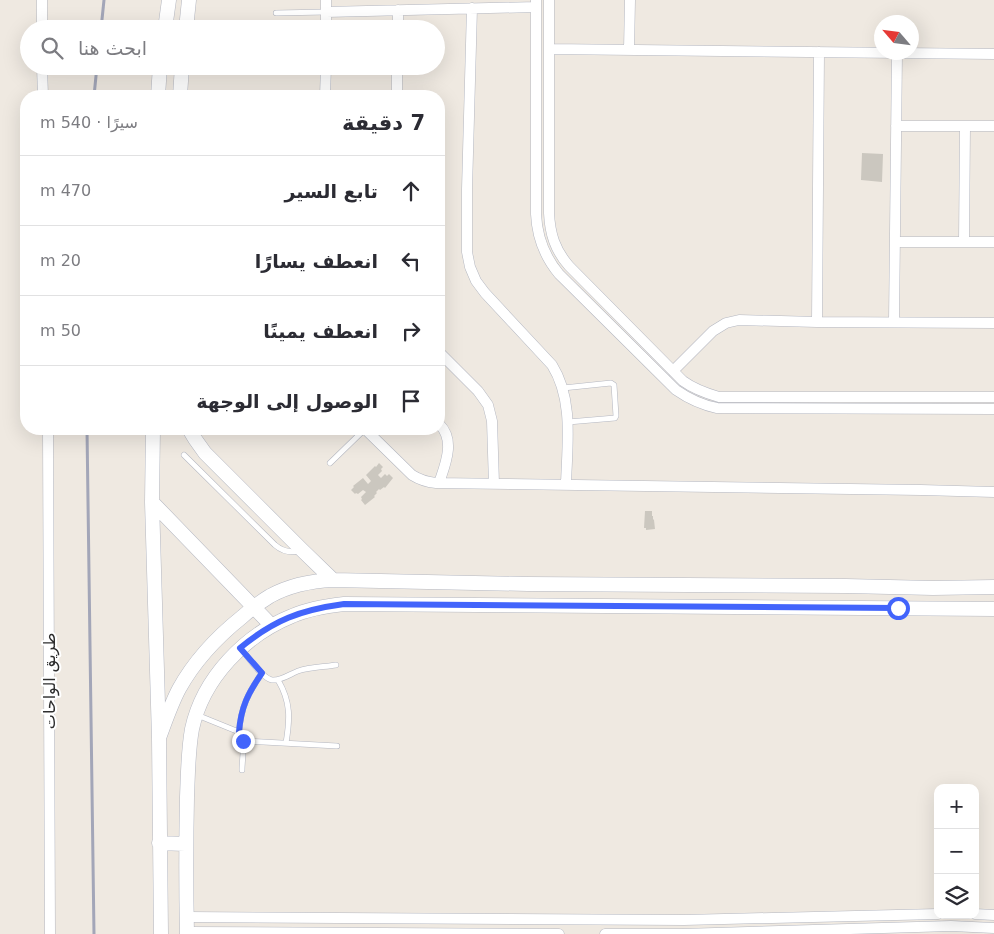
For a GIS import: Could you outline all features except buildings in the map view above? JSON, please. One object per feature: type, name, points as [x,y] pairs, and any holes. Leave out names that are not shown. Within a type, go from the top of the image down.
[{"type":"street","points":[[42,0],[42,20]]},
{"type":"street","points":[[166,20],[169,0]]},
{"type":"street","points":[[187,20],[189,0]]},
{"type":"street","points":[[326,0],[326,20]]},
{"type":"street","points":[[549,0],[548,213],[554,245],[569,266],[683,381],[706,394],[719,397],[994,397]]},
{"type":"street","points":[[629,50],[630,0]]},
{"type":"street","points":[[326,12],[472,8],[536,3],[536,227],[543,250],[554,269],[676,390],[689,399],[703,405],[718,408],[994,409]]},
{"type":"street","points":[[472,8],[467,252],[470,267],[476,281],[552,365],[558,376],[563,388],[568,422],[566,485]]},
{"type":"street","points":[[398,10],[398,20]]},
{"type":"street","points":[[550,49],[874,53]]},
{"type":"street","points":[[817,322],[819,52]]},
{"type":"street","points":[[919,53],[992,52]]},
{"type":"street","points":[[894,322],[897,60]]},
{"type":"street","points":[[42,75],[43,90]]},
{"type":"street","points":[[158,90],[159,75]]},
{"type":"street","points":[[180,90],[181,75]]},
{"type":"street","points":[[325,90],[326,75]]},
{"type":"street","points":[[397,75],[397,90]]},
{"type":"street","points":[[896,126],[994,126]]},
{"type":"street","points":[[964,242],[965,126]]},
{"type":"street","points":[[536,132],[549,132]]},
{"type":"street","points":[[895,242],[994,242]]},
{"type":"street","points":[[594,309],[604,301]]},
{"type":"street","points":[[673,371],[712,331],[732,321],[994,322]]},
{"type":"street","points":[[445,358],[478,391],[488,405],[492,421],[494,484]]},
{"type":"street","points":[[760,397],[760,409]]},
{"type":"street","points":[[953,397],[954,409]]},
{"type":"street","name":"طريق الواحات","points":[[48,435],[50,934]]},
{"type":"street","points":[[153,435],[152,502],[161,934]]},
{"type":"street","points":[[193,435],[205,453],[333,580]]},
{"type":"street","points":[[371,435],[412,475],[419,480],[427,482],[994,492]]},
{"type":"street","points":[[439,483],[448,456],[445,435]]},
{"type":"street","points":[[152,502],[271,625]]},
{"type":"street","points":[[158,738],[178,690],[197,660],[221,634],[254,607],[271,596],[294,586],[316,580],[933,588],[994,587]]},
{"type":"street","points":[[455,604],[456,583]]},
{"type":"street","points":[[933,588],[933,609]]},
{"type":"street","points":[[559,934],[187,933],[186,844],[188,757],[192,728],[209,688],[221,670],[251,638],[271,625],[293,615],[318,608],[344,604],[994,609]]},
{"type":"street","points":[[159,843],[186,844]]},
{"type":"street","points":[[187,917],[684,920],[934,914]]},
{"type":"street","points":[[979,914],[994,915]]},
{"type":"street","points":[[914,915],[914,927]]},
{"type":"street","points":[[431,919],[431,933]]},
{"type":"street","points":[[605,934],[842,932],[951,926],[994,928]]},
{"type":"lane","points":[[276,13],[326,12]]},
{"type":"lane","points":[[563,388],[611,383],[614,385],[615,418],[568,422]]},
{"type":"lane","points":[[330,463],[359,435]]},
{"type":"lane","points":[[184,455],[280,548],[291,552],[302,550]]},
{"type":"lane","points":[[240,648],[262,673],[272,680],[278,680],[300,670],[336,665]]},
{"type":"lane","points":[[242,770],[243,741],[239,732],[241,715],[245,699],[262,673]]},
{"type":"lane","points":[[278,680],[285,693],[289,708],[286,744]]},
{"type":"lane","points":[[197,715],[239,732]]},
{"type":"lane","points":[[243,741],[337,746]]},
{"type":"railway","points":[[102,20],[104,0]]},
{"type":"railway","points":[[95,90],[96,75]]},
{"type":"railway","points":[[87,435],[94,934]]},
{"type":"route","points":[[243,741],[239,732],[245,699],[262,673],[240,648],[271,625],[293,615],[318,608],[344,604],[455,604],[898,608]]}]
